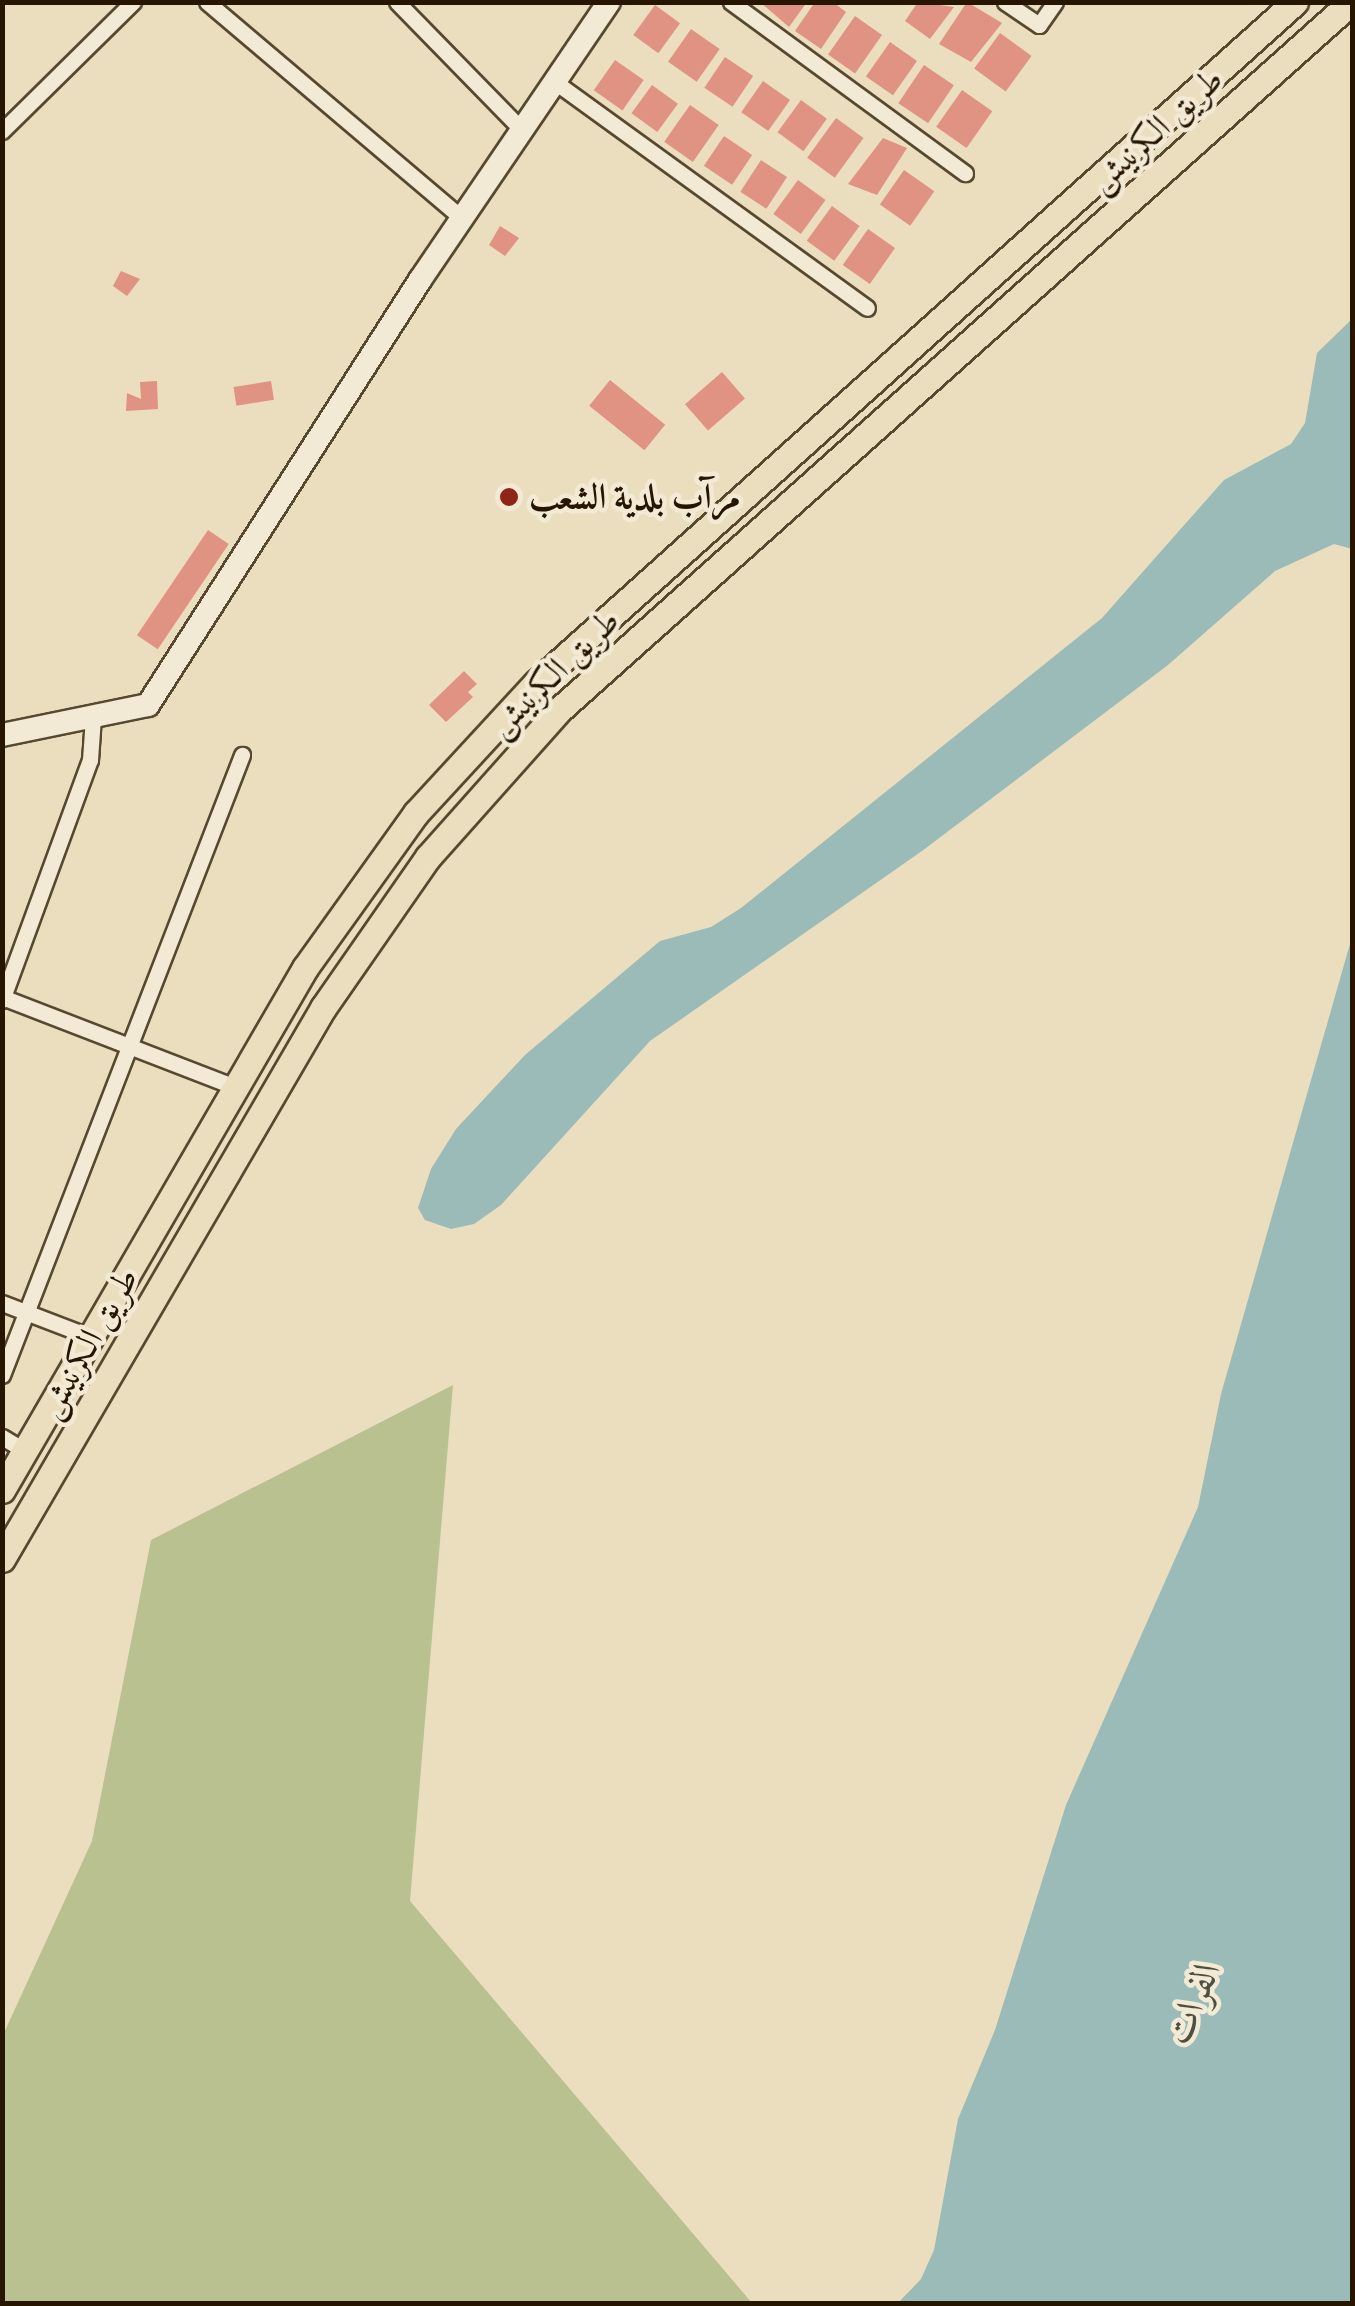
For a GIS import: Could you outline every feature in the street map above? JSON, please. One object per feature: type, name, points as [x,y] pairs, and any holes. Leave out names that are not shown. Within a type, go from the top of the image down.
[{"type":"main road","name":"طريق الكرنيش","points":[[2,1490],[305,968],[416,813],[536,683],[1295,2]]},
{"type":"main road","name":"طريق الكرنيش","points":[[2,1560],[323,1008],[428,857],[558,710],[1351,2]]},
{"type":"street","points":[[2,132],[134,2]]},
{"type":"street","points":[[206,2],[462,218]]},
{"type":"street","points":[[397,2],[522,130]]},
{"type":"street","points":[[2,736],[94,721],[148,705],[462,218],[609,2]]},
{"type":"street","points":[[731,2],[965,173]]},
{"type":"street","points":[[1005,2],[1039,25],[1056,2]]},
{"type":"street","points":[[555,82],[867,308]]},
{"type":"street","points":[[94,721],[90,760],[3,998],[236,1087]]},
{"type":"street","points":[[2,1375],[126,1045],[242,756]]},
{"type":"street","points":[[2,1303],[91,1337]]},
{"type":"street","points":[[2,1436],[25,1451]]},
{"type":"green space","points":[[453,1385],[410,1901],[752,2303],[3,2303],[3,2035],[92,1841],[151,1540]]},
{"type":"water","points":[[1352,319],[1352,549],[1334,544],[1275,571],[1168,665],[922,851],[650,1041],[501,1205],[474,1224],[451,1229],[425,1220],[418,1208],[431,1169],[456,1129],[525,1055],[660,941],[711,927],[741,908],[1102,618],[1224,480],[1291,444],[1305,423],[1317,353]]},
{"type":"water","name":"الفرات","points":[[1352,937],[1352,2303],[898,2303],[921,2279],[934,2250],[958,2119],[995,2030],[1066,1805],[1198,1507],[1221,1394]]},
{"type":"building","points":[[760,2],[807,2],[789,27]]},
{"type":"building","points":[[815,2],[833,2],[846,12],[821,49],[795,31]]},
{"type":"building","points":[[918,2],[954,7],[930,39],[905,21]]},
{"type":"building","points":[[967,2],[1002,23],[971,62],[939,44]]},
{"type":"building","points":[[655,5],[680,23],[658,53],[633,35]]},
{"type":"building","points":[[855,16],[882,35],[855,73],[828,55]]},
{"type":"building","points":[[691,29],[720,49],[697,82],[668,62]]},
{"type":"building","points":[[1000,33],[1032,56],[1006,92],[974,69]]},
{"type":"building","points":[[890,42],[917,61],[893,95],[866,76]]},
{"type":"building","points":[[725,57],[753,76],[732,107],[704,88]]},
{"type":"building","points":[[615,60],[644,80],[622,110],[594,90]]},
{"type":"building","points":[[924,65],[954,85],[928,123],[898,103]]},
{"type":"building","points":[[763,81],[790,100],[768,131],[741,112]]},
{"type":"building","points":[[652,85],[678,104],[657,132],[631,113]]},
{"type":"building","points":[[962,90],[992,111],[966,148],[936,127]]},
{"type":"building","points":[[801,100],[827,119],[803,151],[777,132]]},
{"type":"building","points":[[690,105],[719,125],[693,162],[664,142]]},
{"type":"building","points":[[836,118],[864,138],[835,178],[807,158]]},
{"type":"building","points":[[724,136],[752,155],[732,185],[704,166]]},
{"type":"building","points":[[883,138],[907,148],[877,195],[848,184]]},
{"type":"building","points":[[761,160],[787,177],[766,209],[740,192]]},
{"type":"building","points":[[904,170],[934,191],[910,226],[880,204]]},
{"type":"building","points":[[798,180],[826,200],[801,234],[773,214]]},
{"type":"building","points":[[832,206],[860,226],[834,261],[807,241]]},
{"type":"building","points":[[500,226],[519,238],[505,256],[489,245]]},
{"type":"building","points":[[868,229],[895,248],[870,284],[843,265]]},
{"type":"building","points":[[121,271],[140,279],[127,296],[113,286]]},
{"type":"building","points":[[722,372],[745,398],[708,431],[685,404]]},
{"type":"building","points":[[610,380],[665,425],[644,450],[589,406]]},
{"type":"building","points":[[157,381],[158,409],[126,411],[127,393],[141,399],[140,382]]},
{"type":"building","points":[[271,381],[274,400],[236,406],[233,387]]},
{"type":"building","points":[[208,530],[229,544],[158,649],[137,635]]},
{"type":"building","points":[[464,671],[477,684],[468,692],[473,697],[446,722],[429,705]]},
{"type":"place","name":"مرآب بلدية الشعب","points":[[509,497]]}]
